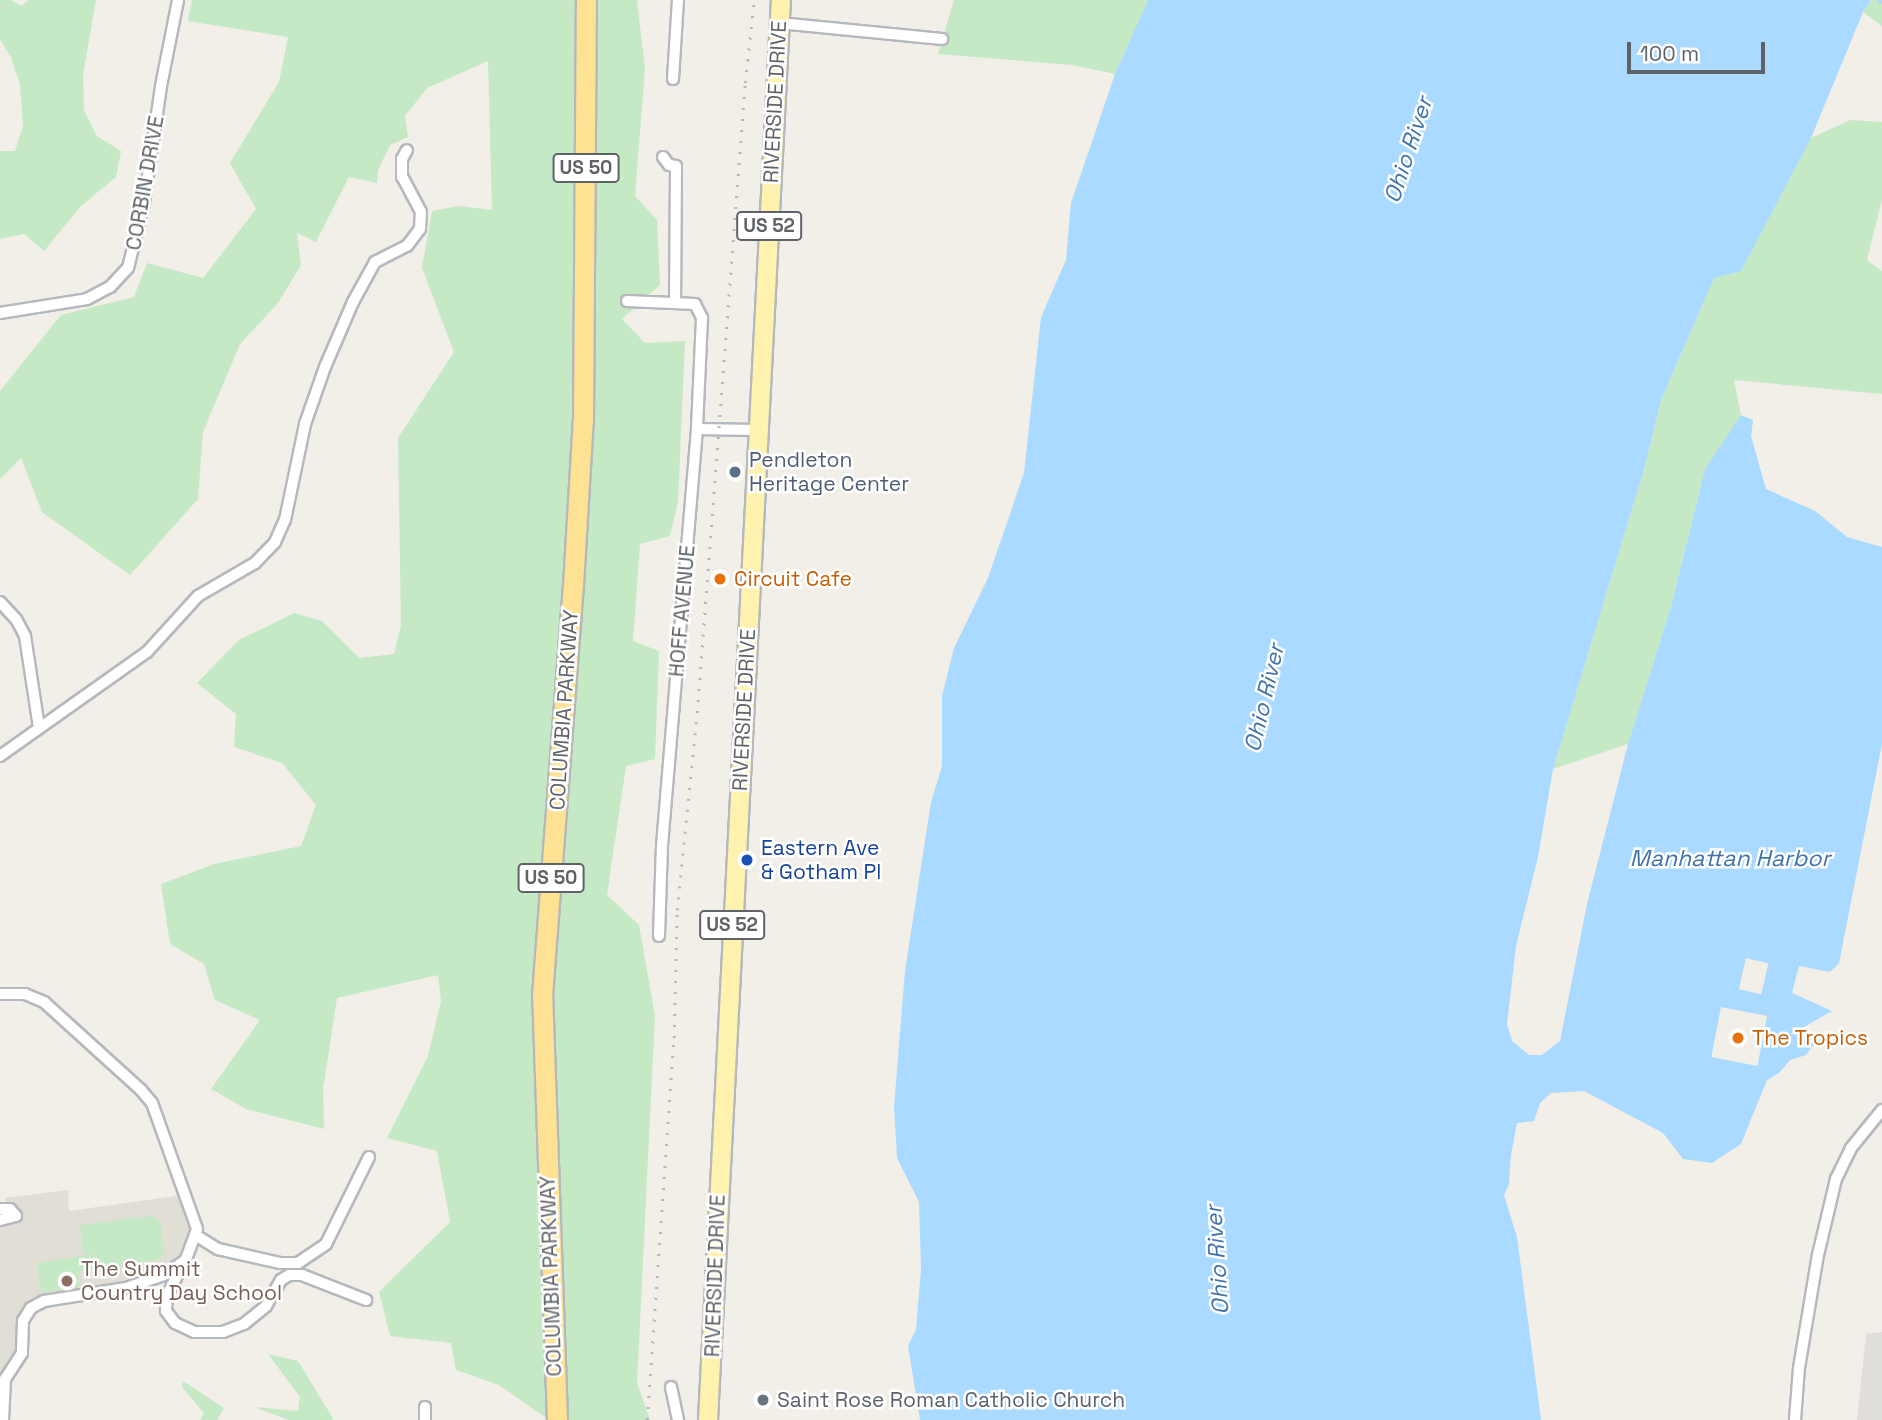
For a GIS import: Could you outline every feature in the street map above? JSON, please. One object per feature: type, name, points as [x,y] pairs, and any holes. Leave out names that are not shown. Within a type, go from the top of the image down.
[{"type":"highway","name":"COLUMBIA PARKWAY","points":[[557,1420],[542,996],[583,419],[586,0]]},
{"type":"main road","name":"RIVERSIDE DRIVE","points":[[708,1420],[781,0]]},
{"type":"street","name":"CORBIN DRIVE","points":[[0,313],[87,299],[110,287],[128,268],[144,203],[161,86],[178,0]]},
{"type":"street","points":[[673,79],[678,0]]},
{"type":"street","points":[[779,23],[942,39]]},
{"type":"street","points":[[0,756],[147,652],[198,596],[256,563],[275,542],[285,520],[305,424],[325,367],[354,302],[375,262],[407,246],[420,229],[421,212],[402,177],[402,159],[408,150]]},
{"type":"street","points":[[627,301],[677,303],[677,166],[669,165],[663,157]]},
{"type":"street","name":"HOFF AVENUE","points":[[659,936],[662,845],[697,429],[702,313],[695,304],[677,303]]},
{"type":"street","points":[[697,429],[758,430]]},
{"type":"street","points":[[0,602],[16,619],[25,636],[39,727]]},
{"type":"street","points":[[0,994],[34,997],[59,1012],[150,1100],[195,1219],[197,1236],[167,1295],[166,1311],[174,1323],[194,1332],[223,1332],[244,1324],[266,1306],[281,1280],[289,1275],[302,1275],[366,1300]]},
{"type":"street","points":[[1796,1420],[1801,1355],[1818,1255],[1836,1179],[1851,1148],[1882,1110]]},
{"type":"street","points":[[197,1236],[218,1249],[280,1264],[298,1263],[310,1258],[320,1251],[333,1233],[369,1157]]},
{"type":"street","points":[[0,1209],[10,1209],[16,1216],[0,1220]]},
{"type":"street","points":[[4,1420],[5,1378],[22,1353],[23,1321],[31,1308],[44,1301],[143,1283],[164,1275],[186,1260]]},
{"type":"street","points":[[671,1387],[678,1420]]},
{"type":"street","points":[[425,1407],[425,1420]]},
{"type":"shaded area","name":"The Summit Country Day School","points":[[68,1190],[69,1211],[182,1195],[192,1225],[185,1251],[166,1268],[130,1282],[30,1303],[17,1321],[18,1350],[0,1374],[0,1213],[6,1207],[5,1198]]},
{"type":"shaded area","points":[[1882,1332],[1882,1420],[1857,1420],[1866,1334]]},
{"type":"green space","points":[[0,0],[11,0],[21,6],[29,0],[96,0],[83,75],[84,110],[97,136],[121,151],[116,177],[81,206],[44,251],[24,234],[0,239],[0,151],[15,151],[23,126],[20,85],[11,57],[0,39]]},
{"type":"green space","points":[[192,0],[637,0],[645,69],[635,196],[657,220],[660,285],[622,319],[645,343],[685,341],[678,502],[670,536],[640,544],[633,641],[659,651],[655,759],[626,766],[607,895],[639,925],[655,1016],[637,1383],[650,1420],[549,1420],[499,1385],[456,1370],[451,1343],[390,1336],[379,1292],[450,1222],[437,1151],[387,1138],[428,1056],[441,1001],[438,975],[337,998],[323,1089],[324,1129],[246,1109],[211,1089],[260,1020],[215,1000],[204,964],[170,944],[161,884],[214,864],[301,846],[316,805],[282,763],[234,747],[236,714],[197,683],[239,640],[294,613],[322,621],[359,658],[394,654],[401,625],[398,438],[454,352],[422,268],[432,211],[458,206],[492,210],[488,61],[427,88],[405,116],[408,137],[390,145],[378,170],[377,183],[349,177],[316,242],[297,233],[301,265],[278,303],[240,344],[203,432],[198,499],[130,575],[42,512],[21,458],[0,479],[0,391],[61,315],[134,297],[147,263],[203,278],[256,209],[230,163],[279,82],[288,37],[188,21]]},
{"type":"green space","points":[[954,0],[1148,0],[1115,74],[1072,65],[938,54]]},
{"type":"green space","points":[[1871,0],[1882,0],[1882,26],[1863,12]]},
{"type":"green space","points":[[1850,120],[1882,122],[1882,200],[1867,260],[1882,271],[1882,394],[1734,380],[1741,415],[1705,469],[1671,607],[1628,744],[1553,769],[1643,473],[1661,400],[1714,278],[1741,270],[1811,138]]},
{"type":"green space","points":[[153,1216],[160,1221],[164,1252],[158,1260],[82,1270],[78,1277],[79,1287],[41,1293],[37,1263],[101,1253],[83,1254],[80,1225]]},
{"type":"green space","points":[[268,1354],[298,1361],[334,1420],[289,1420],[254,1407],[298,1411],[300,1397]]},
{"type":"green space","points":[[183,1381],[224,1408],[217,1420],[200,1420],[204,1413],[182,1387]]},
{"type":"water","points":[[1148,0],[1871,0],[1863,12],[1811,138],[1741,271],[1714,278],[1661,400],[1643,473],[1553,769],[1538,857],[1516,946],[1507,1024],[1512,1041],[1529,1055],[1542,1055],[1560,1041],[1587,904],[1628,744],[1671,607],[1705,469],[1741,415],[1753,420],[1751,436],[1766,489],[1815,511],[1847,537],[1882,547],[1882,744],[1839,963],[1830,972],[1799,966],[1792,993],[1832,1011],[1802,1028],[1801,1037],[1814,1044],[1806,1055],[1790,1060],[1779,1073],[1767,1080],[1741,1144],[1712,1163],[1683,1159],[1663,1133],[1584,1091],[1551,1093],[1540,1103],[1534,1121],[1517,1123],[1509,1184],[1504,1195],[1517,1237],[1541,1420],[920,1420],[908,1346],[916,1330],[921,1269],[919,1202],[897,1158],[894,1107],[905,971],[931,802],[942,766],[942,696],[954,648],[988,578],[1024,473],[1041,317],[1066,260],[1071,203],[1115,74]]},
{"type":"pier","points":[[1746,958],[1768,963],[1761,994],[1739,989]]},
{"type":"pier","name":"The Tropics","points":[[1721,1007],[1767,1016],[1757,1066],[1711,1057]]},
{"type":"railway","points":[[647,1420],[674,1038],[677,910],[697,713],[745,83],[754,0]]},
{"type":"place","name":"Pendleton Heritage Center","points":[[735,472]]},
{"type":"place","name":"Circuit Cafe","points":[[720,579]]},
{"type":"place","name":"Eastern Ave & Gotham Pl","points":[[747,860]]},
{"type":"place","name":"The Tropics","points":[[1738,1038]]},
{"type":"place","name":"The Summit Country Day School","points":[[67,1281]]},
{"type":"place","name":"Saint Rose Roman Catholic Church","points":[[763,1400]]},
{"type":"water label","name":"Ohio River","points":[[1408,150]]},
{"type":"water label","name":"Ohio River","points":[[1264,698]]},
{"type":"water label","name":"Manhattan Harbor","points":[[1730,858]]},
{"type":"water label","name":"Ohio River","points":[[1217,1260]]}]
